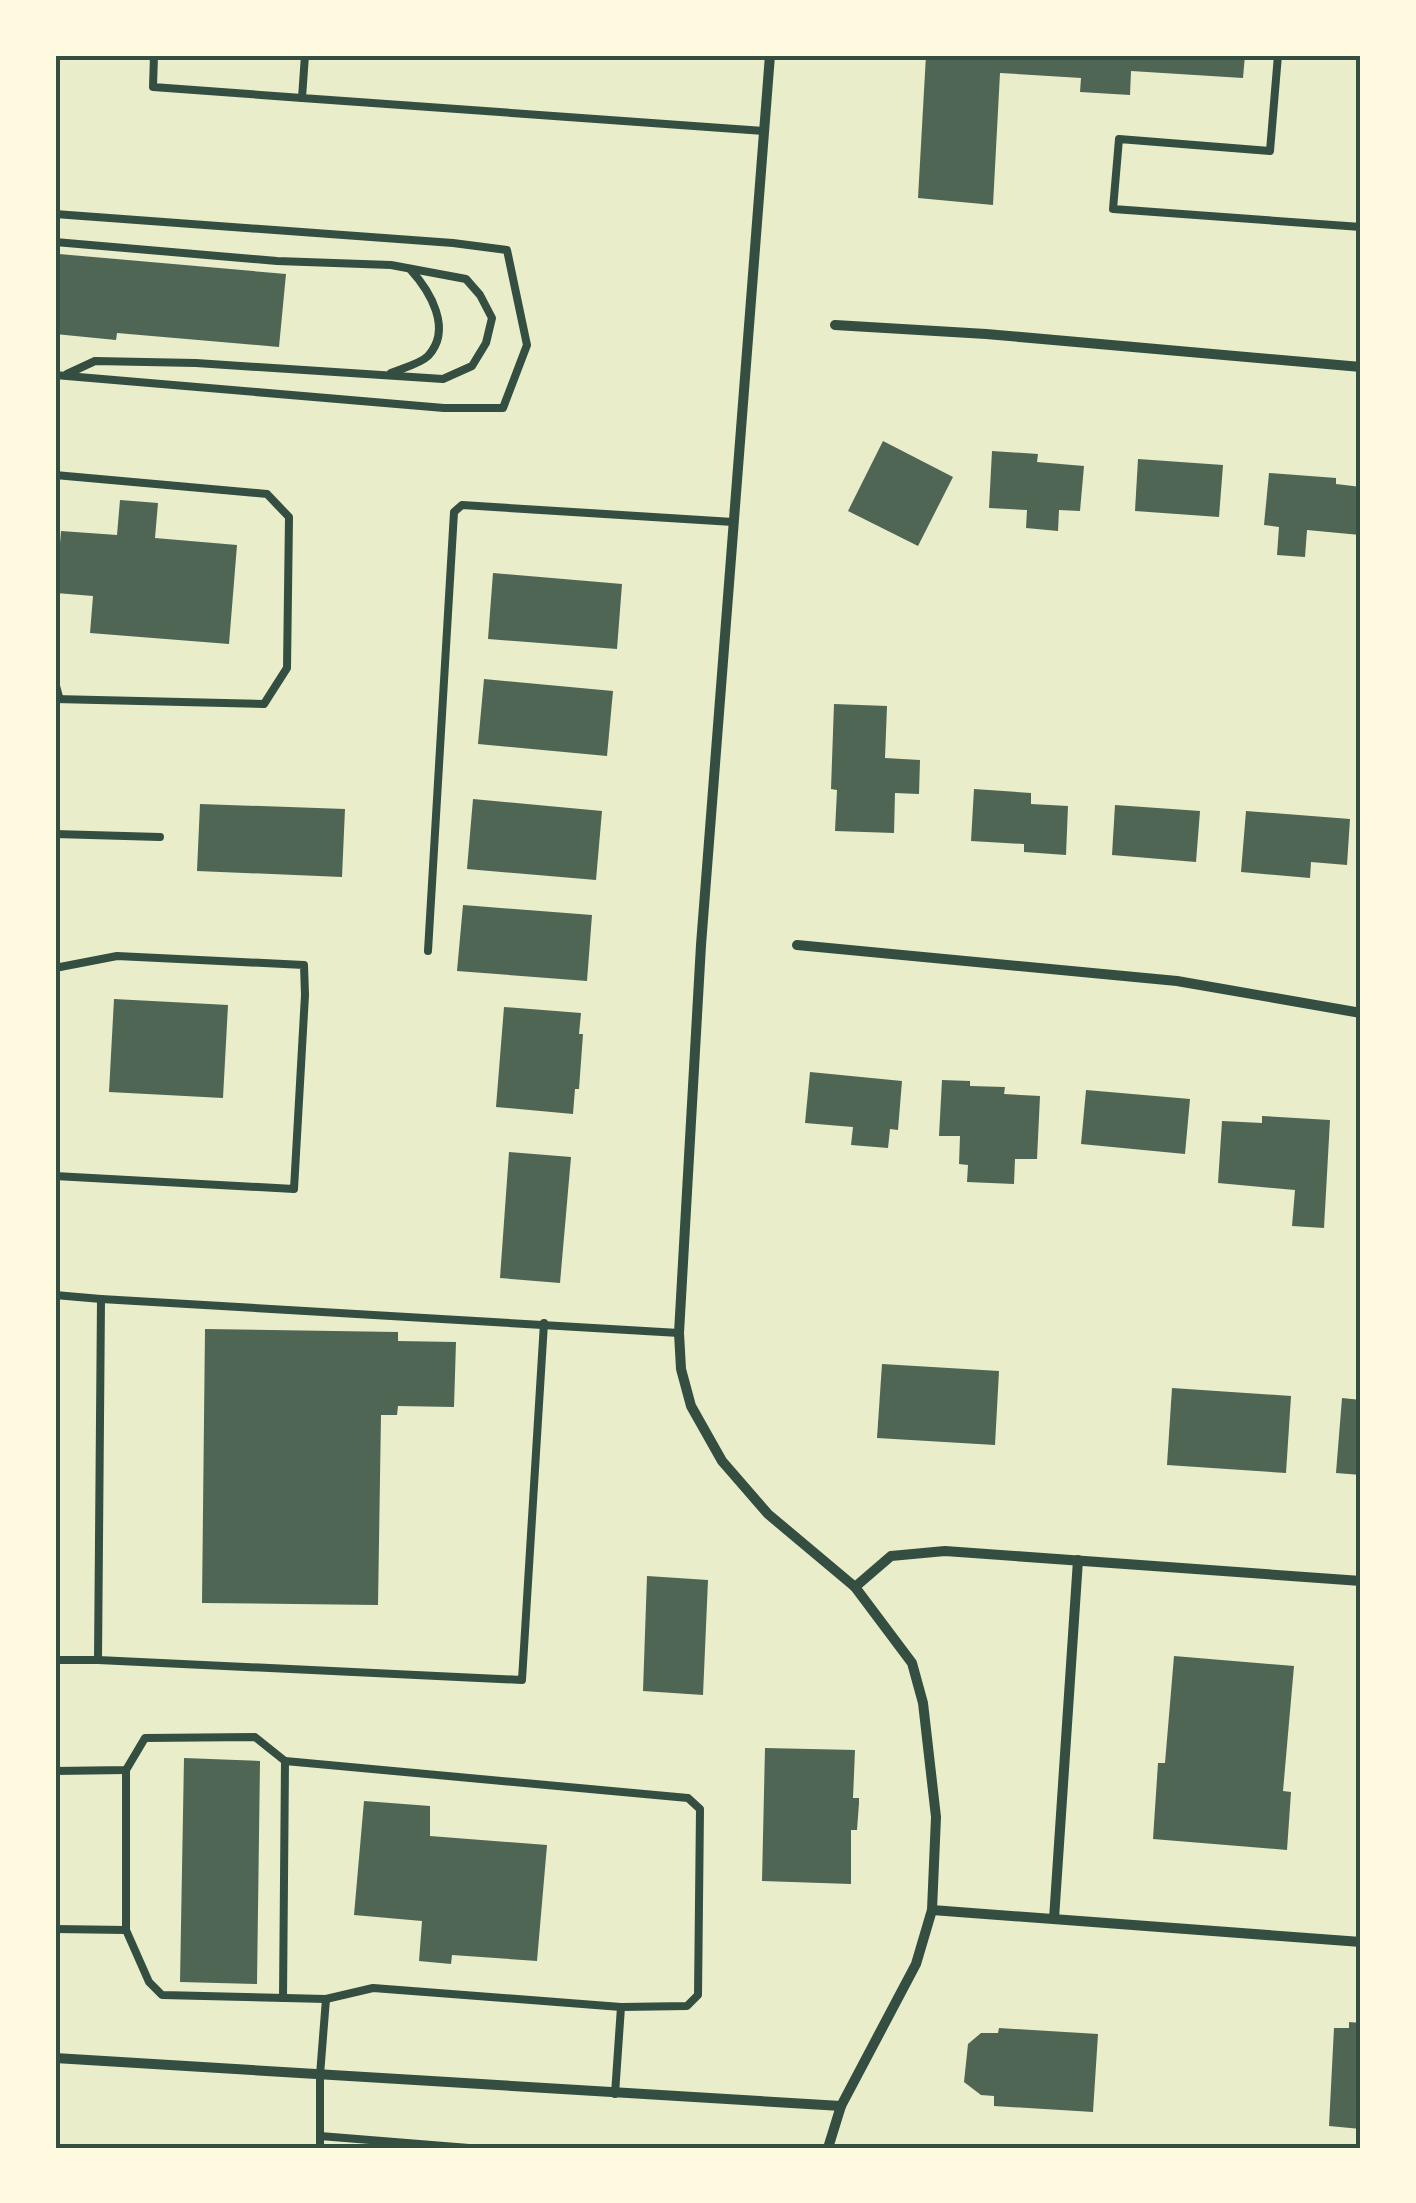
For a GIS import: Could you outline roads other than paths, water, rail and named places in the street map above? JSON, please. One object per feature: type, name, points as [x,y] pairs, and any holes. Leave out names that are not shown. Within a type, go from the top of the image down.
[{"type":"street","points":[[770,55],[701,944],[679,1332],[681,1369],[691,1406],[722,1461],[768,1514],[855,1586],[912,1662],[923,1703],[936,1817],[932,1910],[916,1964],[841,2106],[828,2148]]},
{"type":"street","points":[[834,326],[986,334],[1361,367]]},
{"type":"street","points":[[797,945],[1177,981],[1361,1013]]},
{"type":"street","points":[[855,1586],[891,1556],[945,1551],[1361,1581]]},
{"type":"street","points":[[1054,1919],[1078,1560]]},
{"type":"street","points":[[932,1910],[1361,1942]]},
{"type":"street","points":[[55,2058],[841,2106]]},
{"type":"lane","points":[[154,55],[153,86],[764,131]]},
{"type":"lane","points":[[302,98],[305,55]]},
{"type":"lane","points":[[1278,55],[1270,151],[1118,139],[1113,209],[1361,227]]},
{"type":"lane","points":[[55,214],[507,250],[527,345],[503,408],[444,408],[59,376]]},
{"type":"lane","points":[[55,242],[410,269],[466,279],[492,318],[486,343],[472,366],[443,378],[95,361],[59,376]]},
{"type":"lane","points":[[386,374],[426,358],[438,339],[438,316],[428,289],[410,269]]},
{"type":"lane","points":[[55,475],[267,494],[289,516],[287,668],[264,704],[57,698],[55,682]]},
{"type":"lane","points":[[428,951],[454,512],[462,505],[733,522]]},
{"type":"lane","points":[[55,834],[160,837]]},
{"type":"lane","points":[[55,968],[117,956],[304,965],[294,1189],[55,1176]]},
{"type":"lane","points":[[55,1295],[679,1332]]},
{"type":"lane","points":[[98,1660],[101,1299]]},
{"type":"lane","points":[[55,1660],[522,1680],[544,1323]]},
{"type":"lane","points":[[255,1737],[285,1761],[688,1798],[700,1809],[698,1995],[686,2006],[621,2007],[373,1988],[326,1999],[162,1995],[149,1982],[126,1930],[126,1770],[146,1738],[255,1737]]},
{"type":"lane","points":[[283,1998],[285,1761]]},
{"type":"lane","points":[[55,1772],[126,1770]]},
{"type":"lane","points":[[55,1929],[126,1930]]},
{"type":"lane","points":[[320,2148],[326,1999]]},
{"type":"lane","points":[[615,2094],[621,2007]]},
{"type":"lane","points":[[320,2136],[469,2148]]}]
